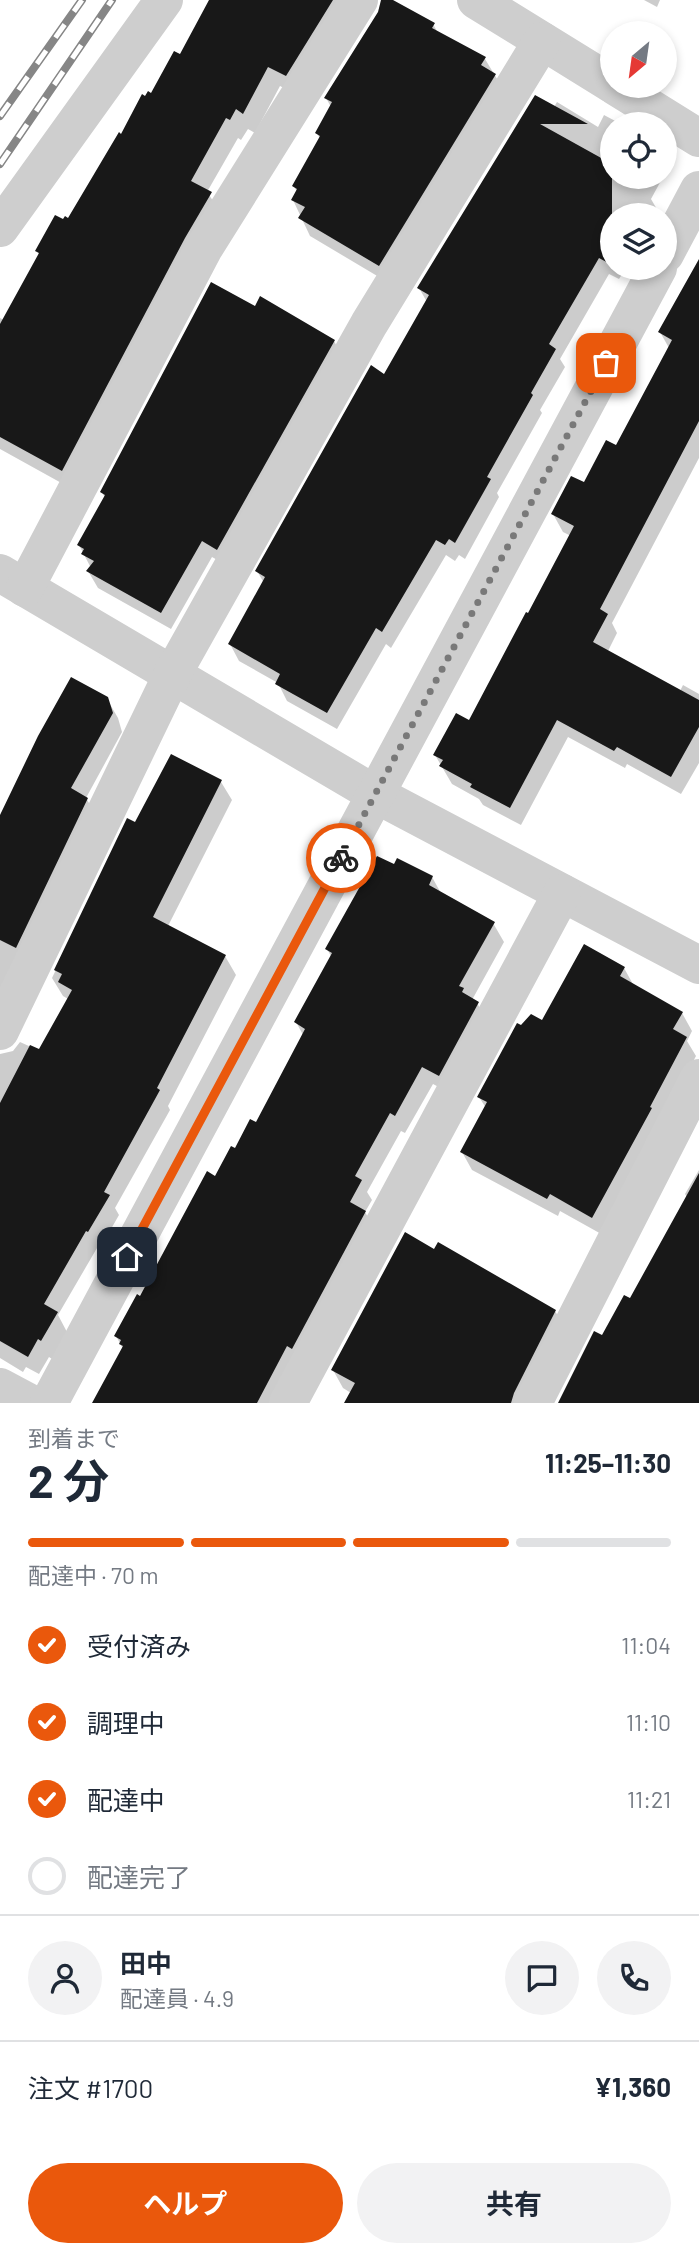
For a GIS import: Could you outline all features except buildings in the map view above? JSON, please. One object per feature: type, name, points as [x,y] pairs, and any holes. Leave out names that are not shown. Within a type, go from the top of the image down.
[{"type":"street","points":[[0,228],[163,0]]},
{"type":"street","points":[[359,0],[204,248],[13,581],[376,794],[699,965]]},
{"type":"street","points":[[476,0],[600,76]]},
{"type":"street","points":[[0,1031],[173,675],[369,324],[542,41]]},
{"type":"street","points":[[635,98],[699,138]]},
{"type":"street","points":[[677,231],[699,190]]},
{"type":"street","points":[[49,1403],[651,280]]},
{"type":"street","points":[[288,1403],[562,892]]},
{"type":"street","points":[[533,1403],[699,1078]]},
{"type":"street","points":[[0,1387],[30,1403]]},
{"type":"railway","points":[[0,116],[82,0]]},
{"type":"railway","points":[[0,164],[112,0]]},
{"type":"way so far","points":[[341,858],[606,363]]},
{"type":"route","points":[[127,1257],[341,858]]}]
